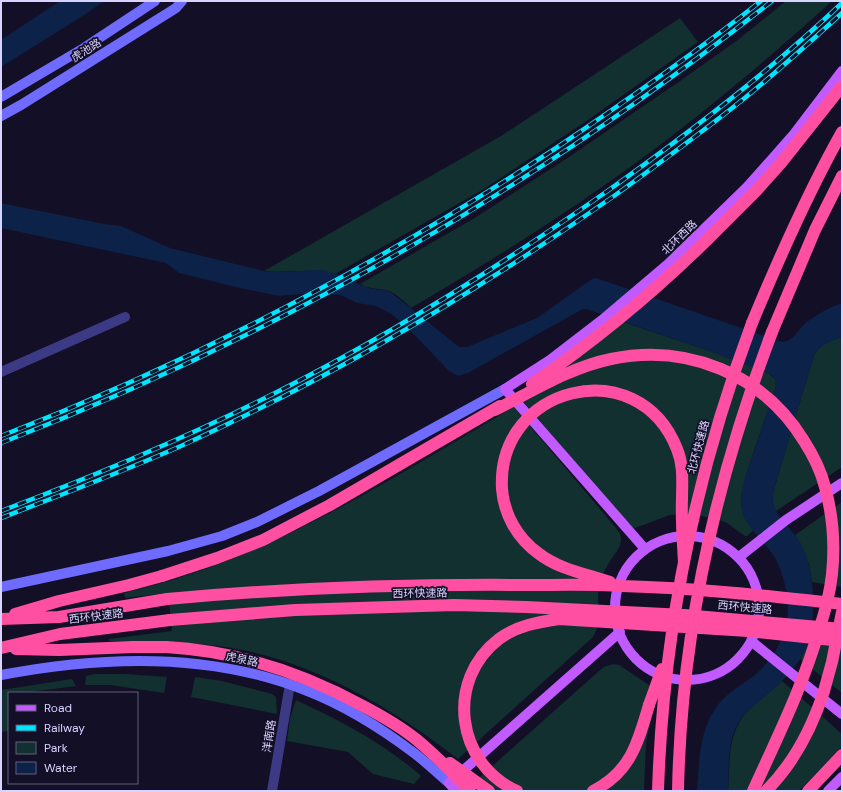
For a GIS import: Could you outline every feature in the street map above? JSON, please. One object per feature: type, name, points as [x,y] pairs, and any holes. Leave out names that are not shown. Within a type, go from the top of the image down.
[{"type":"highway","points":[[495,410],[593,341],[646,296],[708,239],[756,191],[781,163],[842,86]]},
{"type":"highway","name":"北环快速路","points":[[658,791],[663,704],[669,651],[684,563],[717,426],[733,375],[752,323],[813,185],[842,132]]},
{"type":"highway","points":[[678,791],[683,705],[688,655],[704,566],[720,494],[737,431],[753,381],[815,230],[842,176]]},
{"type":"highway","points":[[1,619],[59,601],[162,576],[217,558],[263,540],[330,505],[495,410],[552,381],[590,365],[610,359],[656,355],[684,358],[702,362],[728,371],[741,379],[768,398],[793,424],[812,455],[825,486],[832,527],[832,576],[822,622],[806,671],[753,791]]},
{"type":"highway","points":[[621,586],[559,565],[537,553],[524,542],[517,532],[505,506],[502,475],[507,454],[514,436],[524,422],[535,411],[549,402],[564,396],[589,390],[621,394],[636,400],[646,407],[667,429],[678,451],[682,470],[684,563]]},
{"type":"highway","name":"西环快速路","points":[[1,619],[59,617],[167,599],[233,593],[375,586],[454,584],[621,586],[751,594],[842,604]]},
{"type":"highway","name":"西环快速路","points":[[1,649],[60,634],[170,620],[295,610],[454,606],[526,607],[684,615],[842,629]]},
{"type":"highway","points":[[766,791],[785,769],[808,732],[829,676],[842,612]]},
{"type":"highway","points":[[517,791],[494,777],[486,770],[478,759],[467,733],[464,706],[468,682],[481,658],[498,640],[519,628],[559,619],[748,631],[842,641]]},
{"type":"highway","points":[[1,649],[59,650],[166,647],[225,654],[287,671],[324,686],[380,715],[489,791]]},
{"type":"highway","points":[[593,791],[602,787],[615,777],[632,757],[669,651]]},
{"type":"highway","points":[[416,739],[470,791]]},
{"type":"highway","points":[[808,791],[842,755]]},
{"type":"main road","name":"北环西路","points":[[505,389],[550,360],[602,320],[668,264],[747,187],[794,134],[842,71]]},
{"type":"main road","points":[[505,389],[645,549]]},
{"type":"main road","points":[[739,557],[786,520],[842,483]]},
{"type":"main road","points":[[694,536],[715,541],[724,545],[739,557],[754,578],[759,598],[759,618],[756,629],[741,656],[727,668],[714,674],[701,678],[682,680],[673,679],[656,673],[640,663],[628,649],[620,632],[616,614],[616,596],[618,587],[631,562],[645,549],[659,542],[674,537],[694,536]]},
{"type":"main road","points":[[456,791],[449,783],[620,632]]},
{"type":"main road","points":[[751,640],[842,714]]},
{"type":"main road","points":[[828,791],[842,777]]},
{"type":"street","name":"虎池路","points":[[1,97],[84,48],[155,1]]},
{"type":"street","name":"虎池路","points":[[1,116],[28,101],[176,8],[182,1]]},
{"type":"street","points":[[1,372],[125,317]]},
{"type":"street","points":[[1,587],[168,551],[222,536],[257,522],[318,491],[505,389]]},
{"type":"street","name":"虎泉路","points":[[1,675],[78,664],[159,662],[205,664],[231,668],[290,684],[344,708],[416,754],[449,783]]},
{"type":"street","name":"洋南路","points":[[272,791],[290,684]]},
{"type":"green space","points":[[786,1],[832,1],[731,89],[696,117],[628,169],[521,241],[411,308],[392,293],[385,290],[366,287],[360,284],[473,219],[566,159],[739,39]]},
{"type":"green space","points":[[680,18],[698,42],[585,122],[484,189],[335,274],[318,271],[264,271],[501,136]]},
{"type":"green space","points":[[623,322],[710,351],[768,373],[775,379],[775,389],[746,475],[741,497],[744,517],[754,530],[747,536],[727,523],[717,519],[690,514],[670,515],[635,528],[631,527],[522,400]]},
{"type":"green space","points":[[842,337],[842,467],[776,511],[773,500],[774,489],[814,355],[826,343]]},
{"type":"green space","points":[[514,407],[616,528],[620,535],[621,542],[619,548],[605,570],[600,583],[598,597],[598,624],[593,637],[458,759],[410,724],[384,708],[358,693],[304,668],[247,651],[213,645],[109,641],[109,639],[172,631],[168,593],[125,598],[124,593],[194,573],[278,539],[398,476]]},
{"type":"green space","points":[[842,502],[842,587],[812,582],[809,564],[795,535]]},
{"type":"green space","points":[[810,639],[842,640],[842,693],[800,659]]},
{"type":"green space","points":[[613,664],[619,665],[655,689],[656,692],[646,744],[644,791],[481,791],[476,786],[480,777],[599,671],[604,667]]},
{"type":"green space","points":[[95,674],[125,674],[167,677],[164,693],[110,685],[85,685],[86,676]]},
{"type":"green space","points":[[195,677],[222,681],[272,694],[276,697],[277,714],[191,697]]},
{"type":"green space","points":[[72,679],[76,686],[30,692],[8,692],[8,731],[1,732],[1,690]]},
{"type":"green space","points":[[782,681],[842,734],[842,746],[799,791],[728,791],[730,751],[739,723],[749,710]]},
{"type":"green space","points":[[296,700],[329,716],[377,743],[407,764],[421,776],[414,784],[373,774],[348,752],[287,741],[290,718]]},
{"type":"water","points":[[60,1],[104,1],[86,14],[1,67],[1,40]]},
{"type":"water","points":[[1,203],[104,224],[121,226],[170,248],[264,271],[285,272],[320,270],[332,272],[360,285],[393,294],[459,347],[467,347],[537,318],[592,279],[596,278],[782,342],[790,340],[816,315],[842,303],[842,337],[826,343],[814,355],[774,489],[773,498],[774,507],[778,514],[799,540],[807,557],[813,589],[813,611],[809,642],[800,660],[787,676],[739,721],[730,749],[728,791],[697,791],[701,748],[706,728],[710,718],[719,704],[758,672],[775,652],[783,636],[788,613],[786,588],[781,571],[770,550],[752,529],[745,518],[741,503],[747,470],[775,389],[775,379],[770,374],[710,351],[586,309],[581,310],[468,373],[458,376],[448,370],[406,326],[391,314],[376,306],[357,303],[341,295],[300,294],[279,296],[240,288],[179,273],[166,263],[1,228]]},
{"type":"railway","points":[[1,436],[74,407],[217,342],[355,270],[423,231],[556,148],[686,58],[761,1]]},
{"type":"railway","points":[[1,443],[104,401],[206,355],[305,305],[403,251],[499,193],[592,133],[683,68],[772,1]]},
{"type":"railway","points":[[1,511],[140,456],[208,426],[318,371],[444,298],[566,220],[667,148],[757,78],[842,3]]},
{"type":"railway","points":[[1,518],[136,465],[238,419],[349,362],[457,299],[510,266],[614,196],[678,149],[754,90],[842,13]]}]
